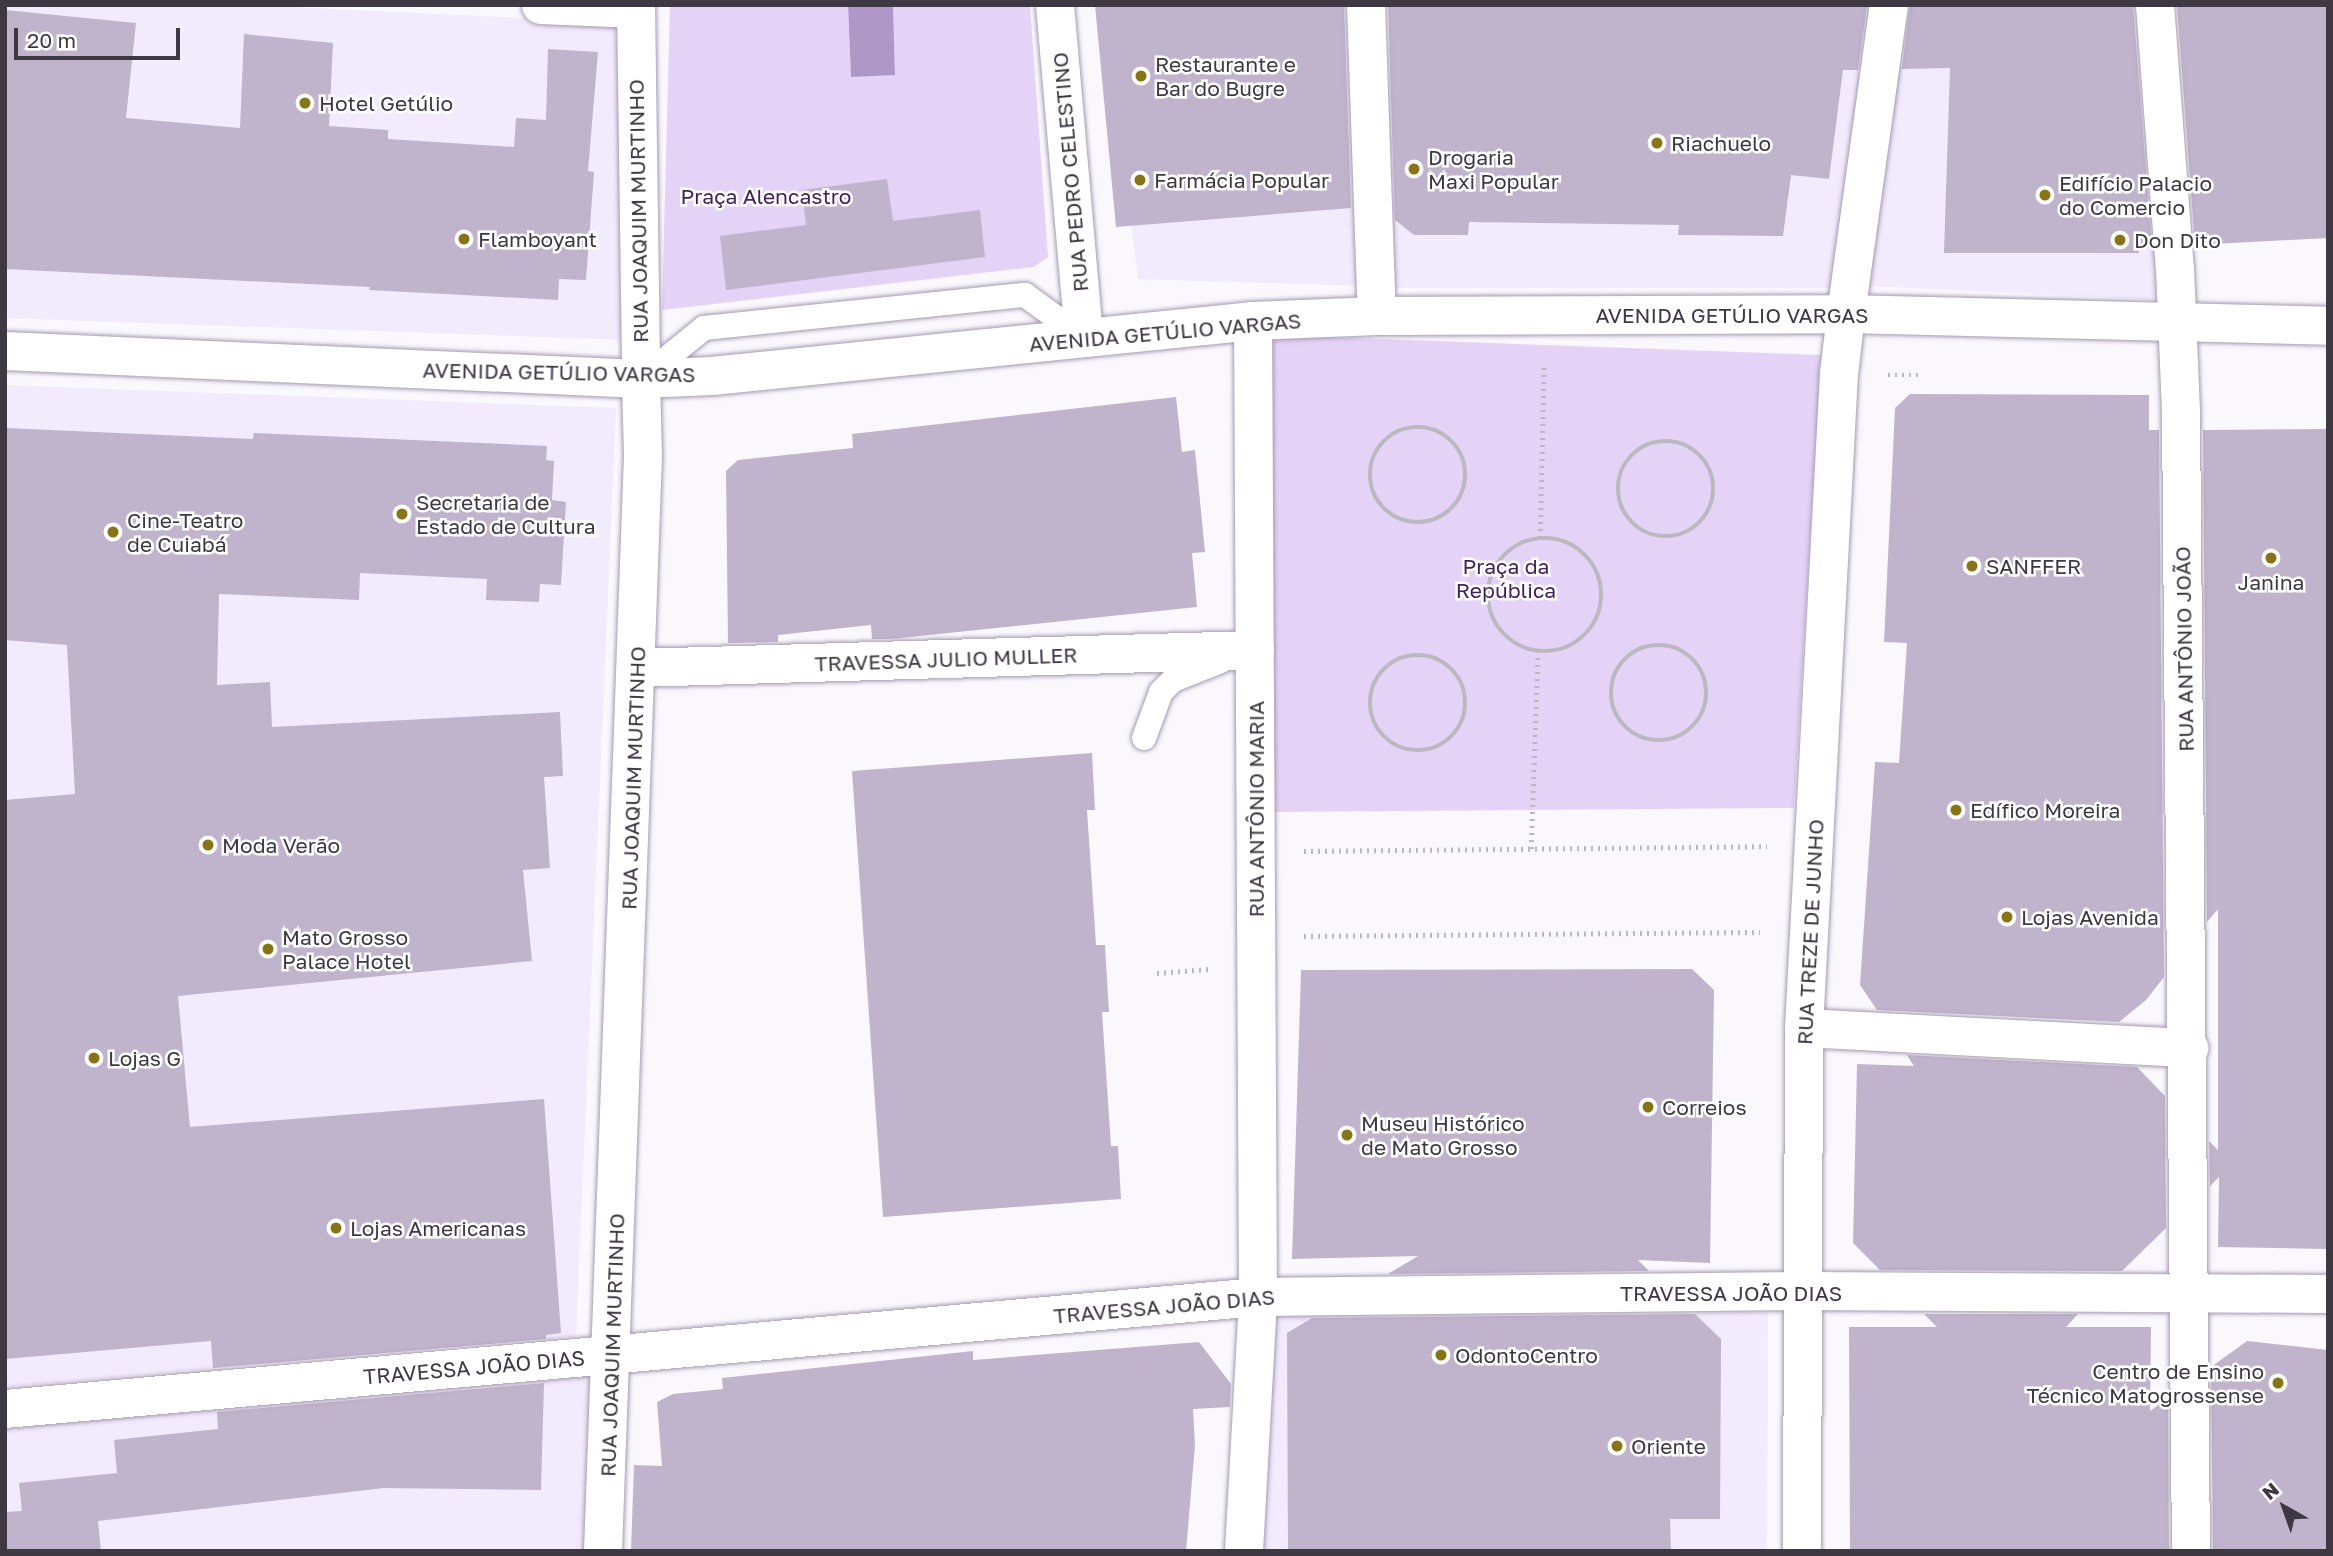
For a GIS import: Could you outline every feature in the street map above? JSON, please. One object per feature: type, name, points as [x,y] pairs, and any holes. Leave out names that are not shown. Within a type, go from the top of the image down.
[{"type":"street","points":[[541,5],[636,7]]},
{"type":"street","name":"RUA PEDRO CELESTINO","points":[[1055,5],[1084,338]]},
{"type":"street","points":[[1366,5],[1377,316]]},
{"type":"street","name":"RUA TREZE DE JUNHO","points":[[1802,1551],[1804,1028],[1839,374],[1889,5]]},
{"type":"street","name":"RUA ANTÔNIO JOÃO","points":[[2155,5],[2178,322],[2189,1048],[2191,1551]]},
{"type":"street","name":"RUA JOAQUIM MURTINHO","points":[[603,1551],[643,456],[636,7]]},
{"type":"street","name":"AVENIDA GETÚLIO VARGAS","points":[[5,351],[641,379],[712,376],[1253,321],[1377,316],[1846,314],[2328,326]]},
{"type":"street","name":"RUA ANTÔNIO MARIA","points":[[1244,1551],[1258,1297],[1253,321]]},
{"type":"street","name":"TRAVESSA JULIO MULLER","points":[[637,668],[1255,650]]},
{"type":"street","points":[[1804,1028],[2189,1048]]},
{"type":"street","name":"TRAVESSA JOÃO DIAS","points":[[5,1409],[1258,1297],[1803,1291],[2328,1294]]},
{"type":"lane","points":[[1144,738],[1161,692],[1174,680],[1255,650]]},
{"type":"path","points":[[1540,538],[1544,363]]},
{"type":"path","points":[[1886,375],[1923,375]]},
{"type":"path","points":[[1424,426],[1440,431],[1452,441],[1462,453],[1466,469],[1465,485],[1455,505],[1435,520],[1420,523],[1390,515],[1378,503],[1371,481],[1373,457],[1381,444],[1393,433],[1424,426]]},
{"type":"path","points":[[1672,440],[1699,452],[1706,462],[1714,482],[1713,499],[1707,514],[1697,526],[1668,537],[1638,529],[1626,517],[1618,498],[1621,472],[1629,458],[1641,447],[1672,440]]},
{"type":"path","points":[[1540,538],[1560,540],[1577,548],[1591,561],[1600,579],[1602,598],[1597,617],[1587,634],[1556,651],[1538,652],[1521,648],[1494,623],[1488,606],[1488,589],[1494,570],[1505,554],[1521,543],[1540,538]]},
{"type":"path","points":[[1648,645],[1679,649],[1693,659],[1702,672],[1707,687],[1706,703],[1700,718],[1683,734],[1661,741],[1644,740],[1619,722],[1610,692],[1613,676],[1621,662],[1648,645]]},
{"type":"path","points":[[1531,849],[1538,652]]},
{"type":"path","points":[[1408,655],[1439,660],[1453,669],[1461,682],[1466,697],[1465,713],[1459,728],[1449,740],[1419,752],[1404,749],[1378,732],[1369,702],[1372,686],[1380,672],[1408,655]]},
{"type":"path","points":[[1296,851],[1775,845]]},
{"type":"path","points":[[1294,936],[1772,932]]},
{"type":"path","points":[[1157,973],[1219,969]]},
{"type":"shaded area","points":[[5,5],[253,5],[622,23],[627,340],[5,318]]},
{"type":"shaded area","points":[[848,5],[893,5],[895,75],[851,77]]},
{"type":"shaded area","points":[[1104,5],[1361,5],[1364,286],[1138,279]]},
{"type":"shaded area","points":[[1389,5],[1882,5],[1838,288],[1389,288]]},
{"type":"shaded area","points":[[1909,5],[2143,5],[2167,300],[1867,286]]},
{"type":"shaded area","points":[[5,385],[616,408],[576,1336],[5,1387]]},
{"type":"shaded area","points":[[1768,1313],[1767,1551],[1264,1551],[1276,1314]]},
{"type":"shaded area","points":[[594,1365],[588,1551],[5,1551],[5,1414]]},
{"type":"green space","name":"Praça Alencastro","points":[[670,5],[848,5],[851,77],[895,74],[893,5],[1030,5],[1048,257],[1034,267],[662,310]]},
{"type":"green space","name":"Praça da República","points":[[1268,335],[1821,355],[1794,808],[1270,812]]},
{"type":"building","points":[[1095,5],[1344,5],[1351,208],[1116,227]]},
{"type":"building","name":"Riachuelo","points":[[1388,5],[1867,5],[1858,70],[1843,70],[1829,179],[1791,175],[1783,236],[1678,235],[1679,225],[1469,222],[1468,235],[1414,235],[1395,220]]},
{"type":"building","name":"Edifício Palacio do Comercio","points":[[1910,5],[2133,5],[2152,248],[2139,248],[2139,253],[1944,253],[1950,68],[1902,69]]},
{"type":"building","points":[[2177,5],[2328,5],[2328,238],[2195,245]]},
{"type":"building","points":[[5,10],[136,23],[126,118],[240,128],[244,34],[333,43],[329,126],[388,130],[388,139],[514,147],[516,118],[546,120],[548,49],[598,52],[588,171],[594,172],[586,280],[559,279],[558,300],[369,290],[370,287],[5,269]]},
{"type":"building","points":[[887,179],[893,221],[980,210],[985,257],[726,290],[720,236],[806,225],[802,190]]},
{"type":"building","points":[[1910,394],[2149,395],[2149,430],[2159,430],[2164,977],[2146,1000],[2119,1022],[1877,1010],[1860,985],[1875,762],[1899,763],[1907,643],[1884,642],[1895,408]]},
{"type":"building","points":[[1176,397],[1182,452],[1195,450],[1205,552],[1192,553],[1197,607],[891,639],[872,639],[871,625],[778,635],[778,642],[728,643],[726,471],[738,460],[853,448],[852,434]]},
{"type":"building","points":[[5,428],[253,439],[254,433],[547,446],[546,460],[554,461],[552,500],[566,502],[561,585],[540,584],[539,602],[486,600],[487,579],[360,573],[359,600],[219,594],[217,685],[270,682],[272,727],[560,712],[563,776],[544,777],[550,868],[523,870],[532,961],[178,996],[190,1127],[544,1099],[561,1333],[546,1335],[546,1339],[213,1368],[211,1341],[5,1359],[5,800],[75,794],[67,645],[5,640]]},
{"type":"building","points":[[2328,429],[2328,1249],[2218,1247],[2219,1177],[2210,1186],[2209,1141],[2218,1150],[2218,909],[2207,922],[2203,430]]},
{"type":"building","points":[[1092,753],[1095,810],[1087,810],[1096,945],[1105,945],[1109,1012],[1102,1012],[1111,1146],[1118,1146],[1121,1199],[883,1217],[852,771]]},
{"type":"building","points":[[1692,969],[1714,990],[1710,1263],[1638,1260],[1649,1271],[1388,1274],[1418,1256],[1292,1259],[1301,970]]},
{"type":"building","points":[[1907,1055],[2137,1067],[2165,1096],[2166,1228],[2122,1271],[1880,1270],[1853,1243],[1857,1064],[1914,1066]]},
{"type":"building","points":[[1695,1314],[1721,1339],[1720,1519],[1670,1519],[1671,1551],[1288,1551],[1287,1333],[1312,1318]]},
{"type":"building","points":[[1924,1314],[2078,1314],[2066,1327],[2151,1327],[2150,1411],[2168,1398],[2169,1551],[1850,1551],[1849,1327],[1937,1327]]},
{"type":"building","points":[[2247,1341],[2328,1350],[2328,1551],[2213,1551],[2211,1367]]},
{"type":"building","points":[[1199,1342],[1231,1384],[1230,1407],[1193,1409],[1195,1445],[1186,1551],[631,1551],[634,1465],[662,1466],[657,1402],[673,1394],[723,1389],[722,1378],[973,1351],[973,1360]]},
{"type":"building","points":[[544,1383],[541,1490],[384,1488],[98,1521],[101,1551],[5,1551],[5,1512],[22,1511],[19,1483],[117,1473],[114,1440],[218,1429],[217,1412]]},
{"type":"place","name":"Restaurante e Bar do Bugre","points":[[1141,76]]},
{"type":"place","name":"Hotel Getúlio","points":[[305,103]]},
{"type":"place","name":"Riachuelo","points":[[1657,143]]},
{"type":"place","name":"Drogaria Maxi Popular","points":[[1414,169]]},
{"type":"place","name":"Farmácia Popular","points":[[1140,180]]},
{"type":"place","name":"Edifício Palacio do Comercio","points":[[2045,195]]},
{"type":"place","name":"Flamboyant","points":[[464,239]]},
{"type":"place","name":"Don Dito","points":[[2120,240]]},
{"type":"place","name":"Secretaria de Estado de Cultura","points":[[402,514]]},
{"type":"place","name":"Cine-Teatro de Cuiabá","points":[[113,532]]},
{"type":"place","name":"Janina","points":[[2271,558]]},
{"type":"place","name":"SANFFER","points":[[1972,566]]},
{"type":"place","name":"Edífico Moreira","points":[[1956,810]]},
{"type":"place","name":"Moda Verão","points":[[208,845]]},
{"type":"place","name":"Lojas Avenida","points":[[2007,917]]},
{"type":"place","name":"Mato Grosso Palace Hotel","points":[[268,949]]},
{"type":"place","name":"Lojas G","points":[[94,1058]]},
{"type":"place","name":"Correios","points":[[1648,1107]]},
{"type":"place","name":"Museu Histórico de Mato Grosso","points":[[1347,1135]]},
{"type":"place","name":"Lojas Americanas","points":[[336,1228]]},
{"type":"place","name":"OdontoCentro","points":[[1441,1355]]},
{"type":"place","name":"Centro de Ensino Técnico Matogrossense","points":[[2278,1383]]},
{"type":"place","name":"Oriente","points":[[1617,1446]]}]
